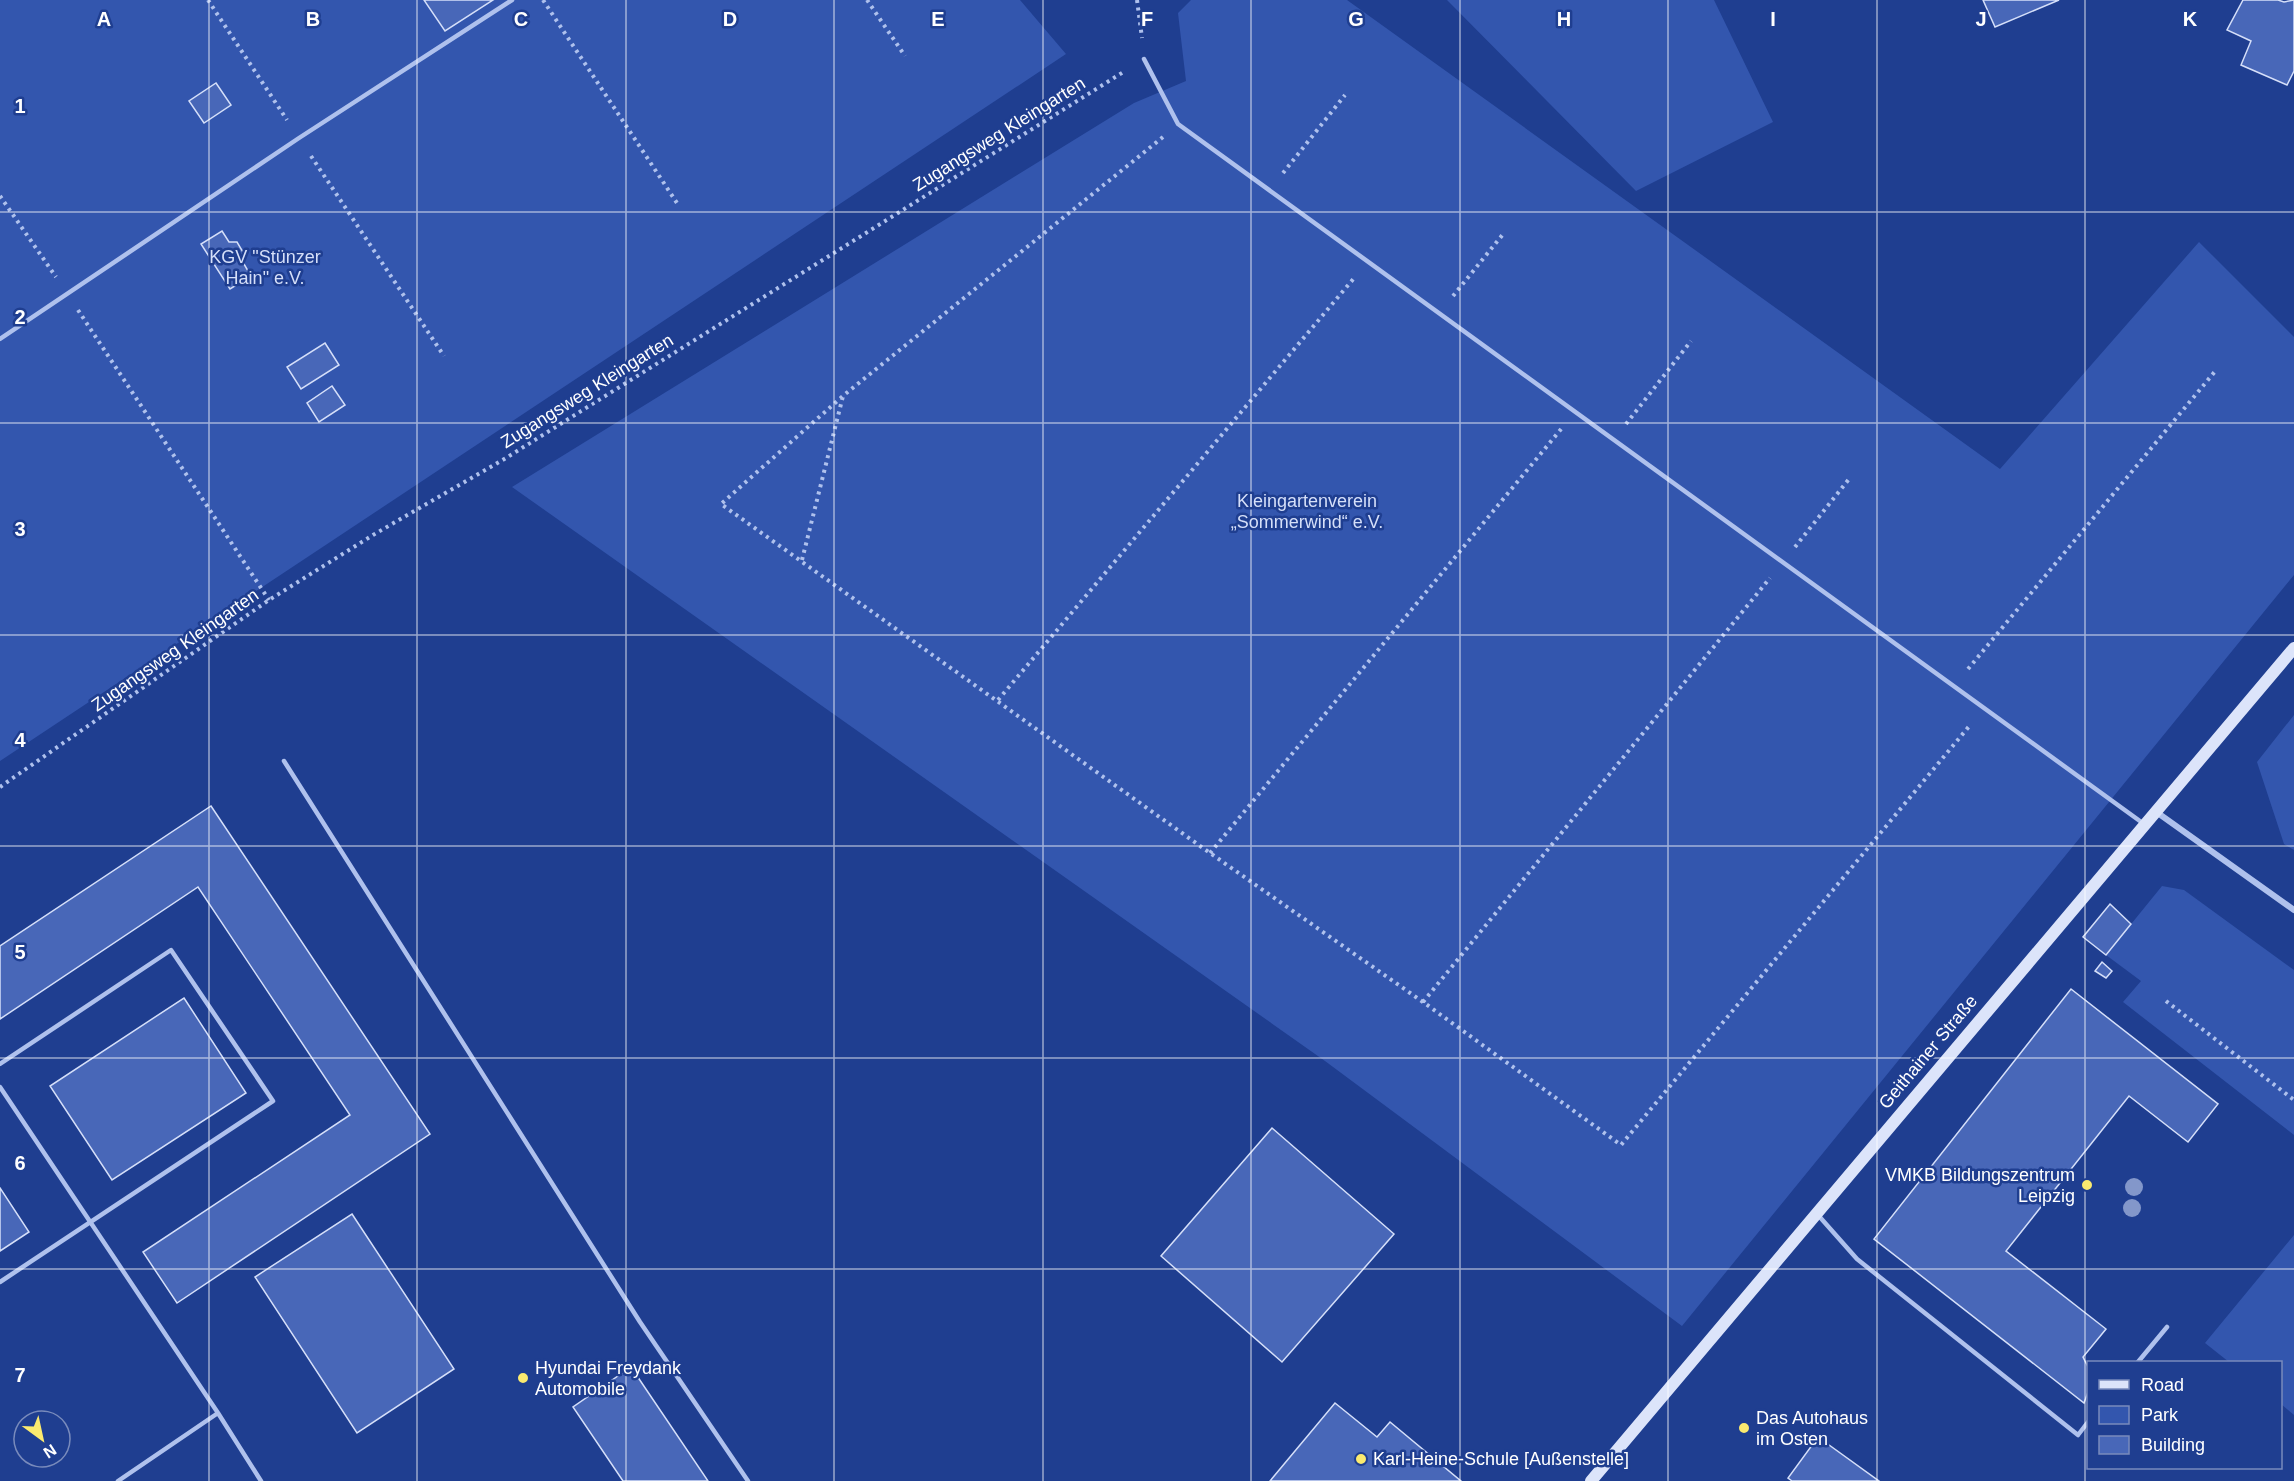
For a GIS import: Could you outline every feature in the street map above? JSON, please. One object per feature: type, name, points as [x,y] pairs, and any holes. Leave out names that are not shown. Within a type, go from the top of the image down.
[{"type":"street","name":"Geithainer Straße","points":[[1591,1481],[2294,648]]},
{"type":"street","points":[[2155,811],[2294,910]]},
{"type":"lane","points":[[0,339],[299,138],[512,0]]},
{"type":"lane","points":[[1144,59],[1178,124],[2144,824]]},
{"type":"lane","points":[[284,761],[640,1322],[748,1481]]},
{"type":"lane","points":[[0,1064],[171,950],[273,1101],[0,1282]]},
{"type":"lane","points":[[0,1087],[261,1481]]},
{"type":"lane","points":[[1816,1213],[1857,1258],[2078,1435],[2087,1423]]},
{"type":"lane","points":[[2139,1361],[2167,1327]]},
{"type":"lane","points":[[118,1481],[218,1413]]},
{"type":"path","points":[[208,0],[444,356]]},
{"type":"path","points":[[543,0],[679,206]]},
{"type":"path","points":[[867,0],[904,56]]},
{"type":"path","points":[[1137,0],[1144,59]]},
{"type":"path","name":"Zugangsweg Kleingarten","points":[[0,787],[269,600],[373,535],[506,458],[1144,59]]},
{"type":"path","points":[[1270,190],[1345,95]]},
{"type":"path","points":[[1178,124],[844,395],[721,504],[1621,1145],[1984,707]]},
{"type":"path","points":[[0,196],[67,293],[269,600]]},
{"type":"path","points":[[1439,313],[1504,233]]},
{"type":"path","points":[[998,700],[1368,262]]},
{"type":"path","points":[[1614,438],[1691,341]]},
{"type":"path","points":[[1954,686],[2217,369]]},
{"type":"path","points":[[802,560],[844,395]]},
{"type":"path","points":[[1210,853],[1576,412]]},
{"type":"path","points":[[1423,1002],[1849,479]]},
{"type":"path","points":[[2166,1001],[2294,1100]]},
{"type":"green space","name":"KGV \"Stünzer Hain\" e.V.","points":[[0,0],[1020,0],[1066,54],[0,761]]},
{"type":"green space","name":"Kleingartenverein „Sommerwind“ e.V.","points":[[1191,0],[1347,0],[2000,469],[2199,242],[2294,337],[2294,575],[1682,1326],[1325,1061],[512,487],[1134,103],[1186,81],[1178,13]]},
{"type":"green space","points":[[1447,0],[1714,0],[1773,122],[1636,191]]},
{"type":"green space","points":[[2294,715],[2294,850],[2284,844],[2257,762]]},
{"type":"green space","points":[[2162,886],[2184,890],[2294,970],[2294,1135],[2123,1002],[2141,981],[2106,955]]},
{"type":"green space","points":[[2294,1235],[2294,1415],[2282,1405],[2282,1361],[2228,1361],[2205,1343]]},
{"type":"building","points":[[424,0],[493,0],[445,31]]},
{"type":"building","points":[[1983,0],[2059,0],[1995,27]]},
{"type":"building","points":[[2243,0],[2284,2],[2294,0],[2294,71],[2287,85],[2241,65],[2251,41],[2227,30]]},
{"type":"building","points":[[216,83],[231,105],[204,123],[189,101]]},
{"type":"building","points":[[222,231],[229,242],[237,242],[243,252],[241,259],[251,276],[230,289],[201,244]]},
{"type":"building","points":[[325,343],[339,365],[301,389],[287,367]]},
{"type":"building","points":[[332,386],[345,405],[319,422],[307,403]]},
{"type":"building","points":[[211,806],[430,1134],[177,1303],[143,1252],[350,1115],[198,887],[0,1019],[0,946]]},
{"type":"building","points":[[2110,904],[2131,924],[2106,955],[2083,937]]},
{"type":"building","points":[[2102,962],[2112,971],[2106,978],[2095,971]]},
{"type":"building","points":[[2071,989],[2218,1104],[2188,1142],[2129,1096],[2006,1251],[2106,1329],[2083,1357],[2087,1365],[2087,1395],[2084,1403],[1874,1239]]},
{"type":"building","points":[[184,998],[246,1093],[112,1180],[50,1086]]},
{"type":"building","points":[[1272,1128],[1394,1234],[1282,1362],[1161,1256]]},
{"type":"building","points":[[0,1188],[29,1232],[0,1251]]},
{"type":"building","points":[[352,1214],[454,1369],[357,1433],[255,1277]]},
{"type":"building","points":[[631,1367],[708,1481],[623,1481],[573,1407]]},
{"type":"building","name":"Karl-Heine-Schule [Außenstelle]","points":[[1335,1403],[1377,1437],[1390,1422],[1461,1481],[1270,1481]]},
{"type":"building","points":[[1818,1437],[1879,1481],[1792,1481],[1788,1478]]},
{"type":"place","name":"VMKB Bildungszentrum Leipzig","points":[[2087,1185]]},
{"type":"place","name":"Hyundai Freydank Automobile","points":[[523,1378]]},
{"type":"place","name":"Das Autohaus im Osten","points":[[1744,1428]]},
{"type":"place","name":"Karl-Heine-Schule [Außenstelle]","points":[[1361,1459]]}]
